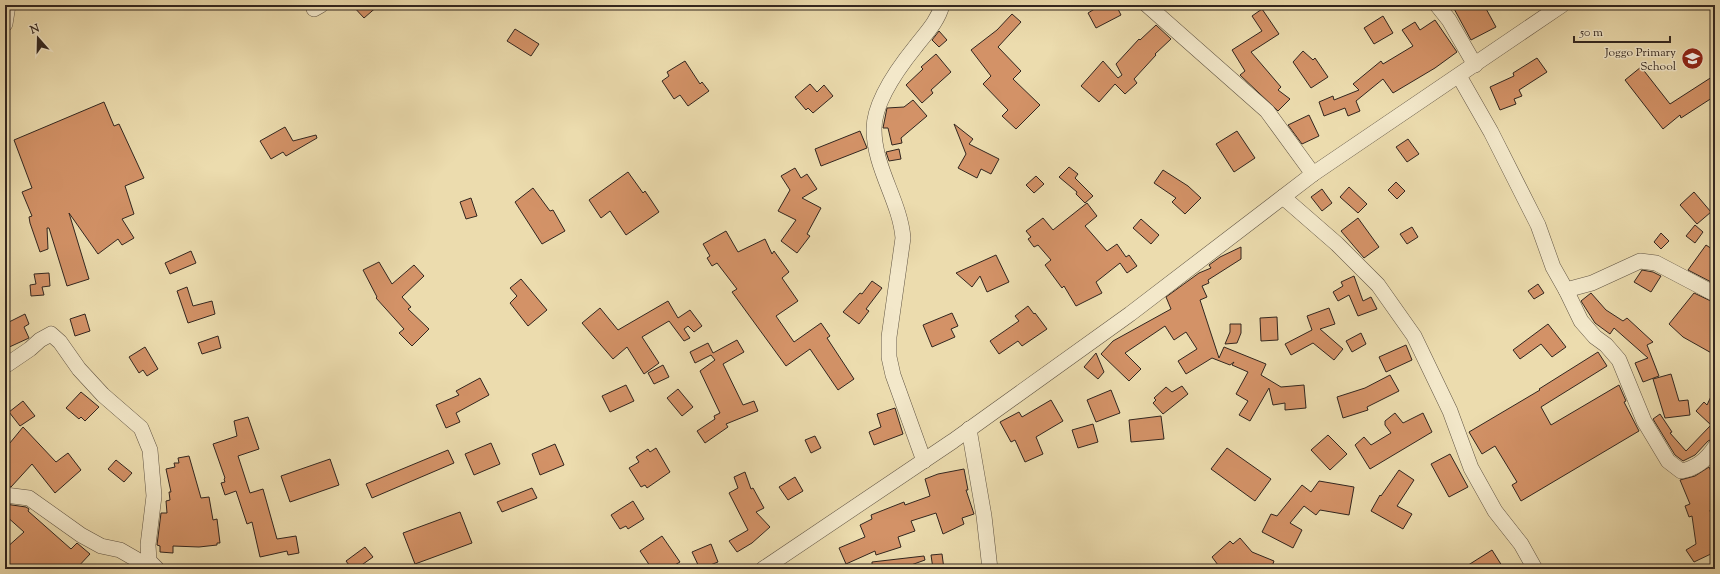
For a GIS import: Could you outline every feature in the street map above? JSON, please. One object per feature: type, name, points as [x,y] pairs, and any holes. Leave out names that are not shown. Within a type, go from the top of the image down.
[{"type":"street","points":[[5,24],[8,5]]},
{"type":"street","points":[[924,461],[893,375],[889,357],[889,337],[903,238],[902,222],[876,152],[874,130],[875,117],[884,96],[906,58],[932,25],[942,5]]},
{"type":"street","points":[[1147,5],[1267,111],[1313,174]]},
{"type":"street","points":[[1437,5],[1449,20],[1475,65]]},
{"type":"street","points":[[763,569],[924,461],[1130,314],[1313,174],[1562,5]]},
{"type":"street","points":[[1459,76],[1491,132],[1538,225],[1553,267],[1581,322],[1595,337],[1606,345],[1619,360],[1644,421],[1668,461],[1681,472],[1689,470],[1708,458],[1715,447]]},
{"type":"street","points":[[1283,197],[1338,244],[1378,285],[1414,336],[1450,411],[1471,468],[1495,511],[1521,544],[1535,569]]},
{"type":"street","points":[[1566,290],[1592,283],[1640,261],[1656,263],[1715,294]]},
{"type":"street","points":[[5,366],[30,349],[40,340],[51,334],[60,342],[79,369],[107,399],[141,428],[150,450],[154,496],[148,545],[149,561],[157,569]]},
{"type":"street","points":[[969,429],[984,516],[990,569]]},
{"type":"street","points":[[5,495],[29,498],[81,535],[101,546],[120,550],[153,569]]},
{"type":"building","points":[[352,5],[379,5],[364,18]]},
{"type":"building","points":[[1101,5],[1116,5],[1121,15],[1096,28],[1088,13]]},
{"type":"building","points":[[1452,5],[1484,5],[1496,27],[1471,40]]},
{"type":"building","points":[[1262,9],[1279,34],[1251,52],[1281,87],[1278,90],[1290,99],[1278,111],[1240,75],[1245,71],[1232,50],[1262,31],[1252,16]]},
{"type":"building","points":[[1012,14],[1021,22],[998,47],[1021,71],[1013,79],[1040,105],[1016,129],[1002,116],[1008,110],[983,84],[991,76],[971,50],[997,30]]},
{"type":"building","points":[[1383,16],[1393,33],[1374,44],[1364,28]]},
{"type":"building","points":[[1435,20],[1457,52],[1435,68],[1393,93],[1383,79],[1356,101],[1360,111],[1348,116],[1345,108],[1324,116],[1319,102],[1333,96],[1334,100],[1359,90],[1353,84],[1381,61],[1383,64],[1413,46],[1402,30],[1415,22],[1420,30]]},
{"type":"building","points":[[1156,25],[1171,39],[1155,54],[1156,55],[1134,79],[1137,83],[1125,94],[1115,84],[1099,102],[1081,86],[1103,61],[1118,78],[1122,75],[1116,64],[1139,39],[1140,40]]},
{"type":"building","points":[[515,29],[539,44],[531,56],[507,41]]},
{"type":"building","points":[[939,31],[947,40],[939,47],[932,40]]},
{"type":"building","points":[[1303,51],[1313,60],[1315,58],[1328,77],[1311,88],[1293,62]]},
{"type":"building","points":[[936,54],[951,72],[931,90],[933,93],[922,103],[906,85],[923,69],[921,67]]},
{"type":"building","points":[[1537,58],[1547,72],[1519,90],[1522,96],[1514,99],[1516,104],[1500,110],[1490,87],[1514,76],[1513,73]]},
{"type":"building","points":[[685,61],[700,84],[702,82],[709,91],[688,106],[680,95],[674,99],[662,81],[669,76],[667,72]]},
{"type":"building","points":[[1641,67],[1670,104],[1715,75],[1715,96],[1681,118],[1680,115],[1663,129],[1625,80]]},
{"type":"building","points":[[810,84],[817,92],[824,85],[833,96],[813,113],[808,108],[806,110],[795,97]]},
{"type":"building","points":[[913,100],[927,116],[901,138],[902,143],[892,145],[888,128],[883,128],[887,108],[904,107]]},
{"type":"building","points":[[104,102],[114,126],[119,124],[144,178],[125,186],[134,214],[122,219],[134,238],[122,245],[118,239],[98,254],[69,213],[89,279],[67,286],[49,228],[47,228],[48,249],[40,252],[30,223],[29,217],[32,216],[22,192],[32,188],[14,140]]},
{"type":"building","points":[[1309,115],[1319,136],[1302,144],[1288,125]]},
{"type":"building","points":[[954,124],[973,139],[969,144],[999,159],[991,174],[981,169],[977,178],[958,168],[966,154]]},
{"type":"building","points":[[285,127],[293,141],[316,135],[317,138],[286,156],[283,152],[271,159],[260,141]]},
{"type":"building","points":[[860,131],[867,148],[821,166],[815,149]]},
{"type":"building","points":[[1237,131],[1255,158],[1234,172],[1216,144]]},
{"type":"building","points":[[1408,139],[1419,154],[1407,162],[1396,147]]},
{"type":"building","points":[[899,149],[901,159],[889,161],[886,152]]},
{"type":"building","points":[[1069,167],[1078,174],[1075,178],[1093,196],[1085,203],[1076,194],[1077,192],[1059,177]]},
{"type":"building","points":[[795,168],[801,178],[807,174],[817,189],[802,198],[821,208],[807,234],[810,236],[797,253],[781,241],[796,220],[778,211],[790,190],[781,176]]},
{"type":"building","points":[[1163,170],[1188,186],[1201,198],[1185,214],[1172,202],[1176,198],[1154,183]]},
{"type":"building","points":[[628,172],[643,193],[645,191],[659,212],[626,235],[610,211],[601,218],[589,200]]},
{"type":"building","points":[[1036,176],[1044,184],[1034,193],[1026,185]]},
{"type":"building","points":[[1396,182],[1405,191],[1397,199],[1388,190]]},
{"type":"building","points":[[1349,187],[1367,204],[1358,213],[1340,197]]},
{"type":"building","points":[[533,188],[550,211],[553,210],[565,231],[542,244],[515,202]]},
{"type":"building","points":[[1322,189],[1332,203],[1322,211],[1311,197]]},
{"type":"building","points":[[1694,192],[1711,212],[1697,224],[1680,205]]},
{"type":"building","points":[[471,198],[477,216],[466,219],[460,202]]},
{"type":"building","points":[[1087,203],[1097,216],[1085,226],[1107,251],[1117,244],[1126,257],[1129,255],[1137,266],[1127,273],[1120,263],[1096,282],[1102,293],[1076,306],[1064,286],[1062,288],[1045,265],[1051,260],[1038,245],[1034,247],[1028,239],[1031,237],[1026,231],[1043,218],[1053,230]]},
{"type":"building","points":[[1358,218],[1379,247],[1364,258],[1341,231]]},
{"type":"building","points":[[1141,219],[1159,235],[1151,244],[1133,228]]},
{"type":"building","points":[[1695,225],[1703,232],[1695,243],[1686,236]]},
{"type":"building","points":[[1412,227],[1418,237],[1407,244],[1400,234]]},
{"type":"building","points":[[726,231],[738,252],[765,239],[772,254],[774,251],[789,272],[782,278],[798,301],[776,316],[794,342],[821,323],[830,336],[827,338],[854,379],[838,390],[810,349],[786,366],[732,292],[737,289],[717,263],[712,266],[707,258],[710,256],[703,244]]},
{"type":"building","points":[[1661,233],[1669,241],[1661,249],[1654,242]]},
{"type":"building","points":[[1706,245],[1715,251],[1715,284],[1688,270]]},
{"type":"building","points":[[1241,247],[1241,259],[1208,280],[1209,283],[1202,286],[1207,297],[1200,300],[1219,358],[1224,347],[1266,364],[1261,375],[1281,387],[1304,385],[1306,408],[1285,410],[1285,403],[1273,405],[1269,388],[1250,421],[1239,415],[1248,401],[1236,394],[1248,372],[1232,365],[1234,362],[1230,365],[1212,358],[1186,374],[1178,361],[1197,349],[1186,332],[1174,340],[1165,326],[1125,353],[1141,369],[1129,381],[1101,354],[1113,341],[1171,309],[1166,297],[1199,273],[1211,268],[1209,265],[1220,257]]},
{"type":"building","points":[[191,251],[196,263],[170,274],[165,263]]},
{"type":"building","points":[[996,255],[1009,282],[987,292],[980,276],[972,287],[956,273]]},
{"type":"building","points":[[379,262],[392,284],[414,265],[424,276],[402,297],[411,307],[408,309],[429,329],[412,346],[399,333],[404,329],[376,298],[377,297],[363,270]]},
{"type":"building","points":[[1642,270],[1653,272],[1661,276],[1651,292],[1634,282]]},
{"type":"building","points":[[49,273],[50,286],[42,287],[44,295],[31,296],[30,285],[36,284],[34,274]]},
{"type":"building","points":[[1354,276],[1363,301],[1371,297],[1377,309],[1358,316],[1349,295],[1338,301],[1333,292],[1343,286],[1341,282]]},
{"type":"building","points":[[521,279],[547,310],[528,326],[510,303],[517,296],[510,288]]},
{"type":"building","points":[[872,281],[882,288],[866,309],[869,311],[859,324],[843,312],[860,293],[862,294]]},
{"type":"building","points":[[1538,284],[1544,293],[1534,299],[1528,291]]},
{"type":"building","points":[[187,287],[193,306],[212,301],[215,314],[188,323],[177,291]]},
{"type":"building","points":[[1591,293],[1606,310],[1623,321],[1627,318],[1653,342],[1647,345],[1659,376],[1643,382],[1635,363],[1648,358],[1614,328],[1610,334],[1595,323],[1581,301]]},
{"type":"building","points":[[1694,293],[1715,303],[1715,355],[1683,337],[1669,324]]},
{"type":"building","points":[[668,301],[678,318],[690,310],[702,326],[694,332],[688,326],[684,329],[690,338],[684,341],[669,321],[642,337],[659,363],[644,374],[627,347],[613,359],[582,323],[600,308],[618,330]]},
{"type":"building","points":[[1028,306],[1047,329],[1022,346],[1018,341],[999,354],[990,341],[1019,321],[1015,316]]},
{"type":"building","points":[[1329,308],[1335,324],[1320,329],[1343,349],[1334,360],[1313,343],[1291,355],[1285,344],[1312,330],[1307,316]]},
{"type":"building","points":[[952,313],[958,326],[951,329],[955,337],[932,347],[923,325]]},
{"type":"building","points":[[25,314],[29,324],[24,327],[29,338],[5,349],[5,324]]},
{"type":"building","points":[[85,314],[90,331],[75,336],[70,319]]},
{"type":"building","points":[[1277,317],[1278,340],[1261,341],[1260,318]]},
{"type":"building","points":[[1230,324],[1241,324],[1241,333],[1237,343],[1225,344],[1230,332]]},
{"type":"building","points":[[1548,324],[1566,347],[1552,357],[1541,344],[1520,359],[1513,350]]},
{"type":"building","points":[[1361,333],[1366,344],[1352,352],[1346,341]]},
{"type":"building","points":[[218,336],[221,348],[202,354],[198,343]]},
{"type":"building","points":[[737,340],[744,352],[723,364],[743,405],[754,401],[758,411],[726,424],[728,427],[705,443],[697,431],[715,419],[714,416],[720,413],[700,371],[715,360],[711,355],[695,363],[690,352],[708,343],[713,353]]},
{"type":"building","points":[[1406,345],[1412,360],[1386,372],[1379,357]]},
{"type":"building","points":[[145,347],[158,369],[147,376],[143,370],[139,373],[129,357]]},
{"type":"building","points":[[1598,352],[1607,366],[1541,407],[1551,425],[1619,385],[1626,401],[1624,402],[1639,431],[1521,501],[1512,485],[1517,482],[1495,446],[1482,454],[1469,432],[1540,390],[1539,389]]},
{"type":"building","points":[[1096,353],[1104,372],[1098,379],[1084,367]]},
{"type":"building","points":[[663,365],[669,377],[654,384],[648,373]]},
{"type":"building","points":[[1671,374],[1679,401],[1688,400],[1690,415],[1665,418],[1653,379]]},
{"type":"building","points":[[1390,375],[1399,391],[1367,407],[1368,410],[1343,418],[1337,397],[1365,388]]},
{"type":"building","points":[[480,378],[489,395],[456,413],[460,422],[446,428],[436,405],[459,395],[456,391]]},
{"type":"building","points":[[626,385],[634,401],[610,412],[602,396]]},
{"type":"building","points":[[1182,386],[1188,394],[1163,414],[1153,403],[1156,400],[1154,398],[1166,387],[1172,392]]},
{"type":"building","points":[[1715,388],[1715,438],[1708,441],[1695,455],[1683,461],[1675,455],[1653,419],[1660,414],[1672,432],[1670,433],[1686,451],[1711,425],[1696,411],[1704,402],[1707,405]]},
{"type":"building","points":[[678,389],[693,407],[682,416],[667,398]]},
{"type":"building","points":[[1111,390],[1120,413],[1096,422],[1087,400]]},
{"type":"building","points":[[81,392],[99,407],[85,421],[81,417],[79,419],[66,408]]},
{"type":"building","points":[[1051,400],[1063,421],[1036,437],[1043,454],[1025,462],[1015,440],[1011,442],[1000,422],[1019,412],[1022,417]]},
{"type":"building","points":[[23,401],[35,416],[20,426],[9,412]]},
{"type":"building","points":[[895,408],[903,434],[874,445],[869,432],[881,427],[877,414]]},
{"type":"building","points":[[1395,413],[1403,423],[1423,413],[1432,432],[1370,469],[1355,445],[1364,437],[1371,445],[1391,433],[1385,425],[1385,421]]},
{"type":"building","points":[[1161,416],[1164,439],[1131,442],[1129,420]]},
{"type":"building","points":[[248,417],[259,449],[238,456],[250,493],[263,489],[277,539],[296,536],[299,553],[288,555],[287,551],[260,557],[252,522],[247,524],[236,491],[225,495],[221,483],[225,482],[225,478],[213,444],[237,436],[234,421]]},
{"type":"building","points":[[1093,424],[1098,442],[1078,448],[1072,430]]},
{"type":"building","points":[[23,427],[56,462],[68,453],[81,470],[55,493],[32,464],[11,487],[5,486],[5,449]]},
{"type":"building","points":[[1328,435],[1347,454],[1330,470],[1311,450]]},
{"type":"building","points":[[815,436],[821,448],[811,453],[805,440]]},
{"type":"building","points":[[491,443],[500,464],[474,475],[465,454]]},
{"type":"building","points":[[555,444],[564,465],[540,475],[532,454]]},
{"type":"building","points":[[656,448],[670,472],[647,488],[645,485],[641,487],[629,468],[639,462],[636,457],[648,449],[650,452]]},
{"type":"building","points":[[1227,448],[1271,479],[1255,501],[1211,469]]},
{"type":"building","points":[[448,450],[454,463],[372,498],[366,484]]},
{"type":"building","points":[[1450,454],[1468,487],[1449,497],[1431,464]]},
{"type":"building","points":[[189,456],[201,498],[209,497],[213,520],[217,519],[220,543],[217,543],[217,545],[199,547],[173,546],[173,553],[160,552],[160,546],[157,545],[161,513],[167,513],[166,501],[170,500],[169,492],[171,492],[166,469],[175,467],[174,463],[179,463],[178,458]]},
{"type":"building","points":[[330,459],[339,485],[290,502],[281,476]]},
{"type":"building","points":[[116,460],[132,473],[124,482],[108,469]]},
{"type":"building","points":[[1709,467],[1715,480],[1715,508],[1710,510],[1715,536],[1715,552],[1694,562],[1686,550],[1696,544],[1692,516],[1689,517],[1685,506],[1690,504],[1680,480],[1695,476]]},
{"type":"building","points":[[964,469],[968,490],[966,490],[974,514],[962,518],[964,524],[943,534],[936,513],[911,521],[915,531],[898,537],[901,547],[876,555],[875,551],[846,564],[839,548],[865,537],[860,525],[872,519],[871,515],[904,502],[905,505],[930,496],[925,479],[938,474]]},
{"type":"building","points":[[1399,470],[1414,480],[1397,506],[1412,514],[1403,529],[1371,511],[1380,495],[1381,496]]},
{"type":"building","points":[[745,472],[751,489],[753,488],[764,508],[756,512],[770,527],[752,543],[737,552],[729,541],[748,530],[729,493],[738,488],[734,477]]},
{"type":"building","points":[[795,477],[803,491],[788,500],[779,487]]},
{"type":"building","points":[[1319,481],[1354,487],[1349,515],[1320,510],[1316,515],[1304,506],[1290,523],[1302,530],[1293,548],[1262,532],[1271,514],[1277,516],[1302,485],[1311,492]]},
{"type":"building","points":[[532,488],[537,498],[502,512],[497,502]]},
{"type":"building","points":[[633,501],[644,519],[628,529],[626,526],[620,529],[611,515]]},
{"type":"building","points":[[5,504],[26,507],[29,509],[28,511],[71,549],[77,543],[90,554],[76,569],[5,569],[5,549],[24,532],[5,515]]},
{"type":"building","points":[[460,512],[472,543],[415,564],[403,533]]},
{"type":"building","points":[[662,536],[680,562],[673,566],[674,569],[652,569],[640,551]]},
{"type":"building","points":[[1240,538],[1252,552],[1274,561],[1271,569],[1221,569],[1212,557],[1230,541],[1233,544]]},
{"type":"building","points":[[711,544],[718,562],[700,569],[692,552]]},
{"type":"building","points":[[365,547],[373,557],[356,569],[352,569],[346,561]]},
{"type":"building","points":[[1492,550],[1504,569],[1462,569]]},
{"type":"building","points":[[942,554],[944,569],[933,569],[931,555]]},
{"type":"building","points":[[924,556],[925,560],[900,569],[872,569],[872,562]]},
{"type":"place","name":"Joggo Primary School","points":[[1692,59]]}]
